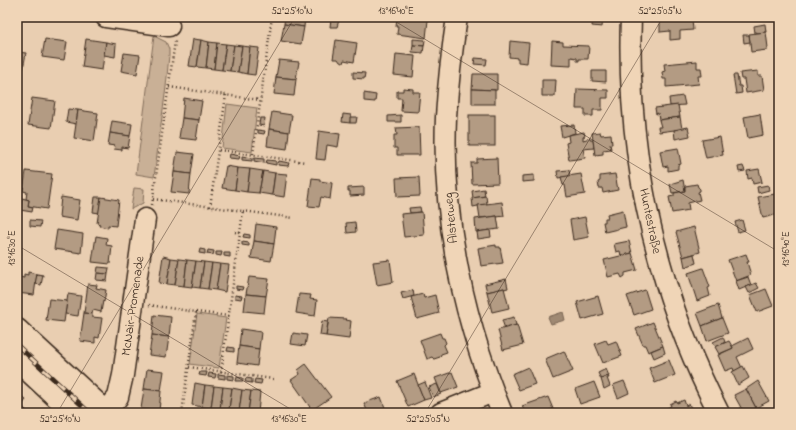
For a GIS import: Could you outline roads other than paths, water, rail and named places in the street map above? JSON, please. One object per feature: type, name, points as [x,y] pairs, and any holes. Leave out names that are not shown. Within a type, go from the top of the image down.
[{"type":"main road","points":[[17,330],[106,413]]},
{"type":"street","points":[[106,17],[173,30]]},
{"type":"street","name":"Alsterweg","points":[[457,17],[449,71],[446,118],[448,198],[453,243],[462,292],[473,333],[493,392],[502,413]]},
{"type":"street","name":"Huntestraße","points":[[631,17],[630,61],[633,116],[638,158],[650,224],[661,268],[679,322],[700,374],[719,413]]},
{"type":"street","name":"McNair-Promenade","points":[[106,413],[118,397],[123,375],[145,219]]},
{"type":"street","points":[[17,361],[73,413]]},
{"type":"street","points":[[440,413],[493,392]]},
{"type":"railway","points":[[17,345],[90,413]]}]
